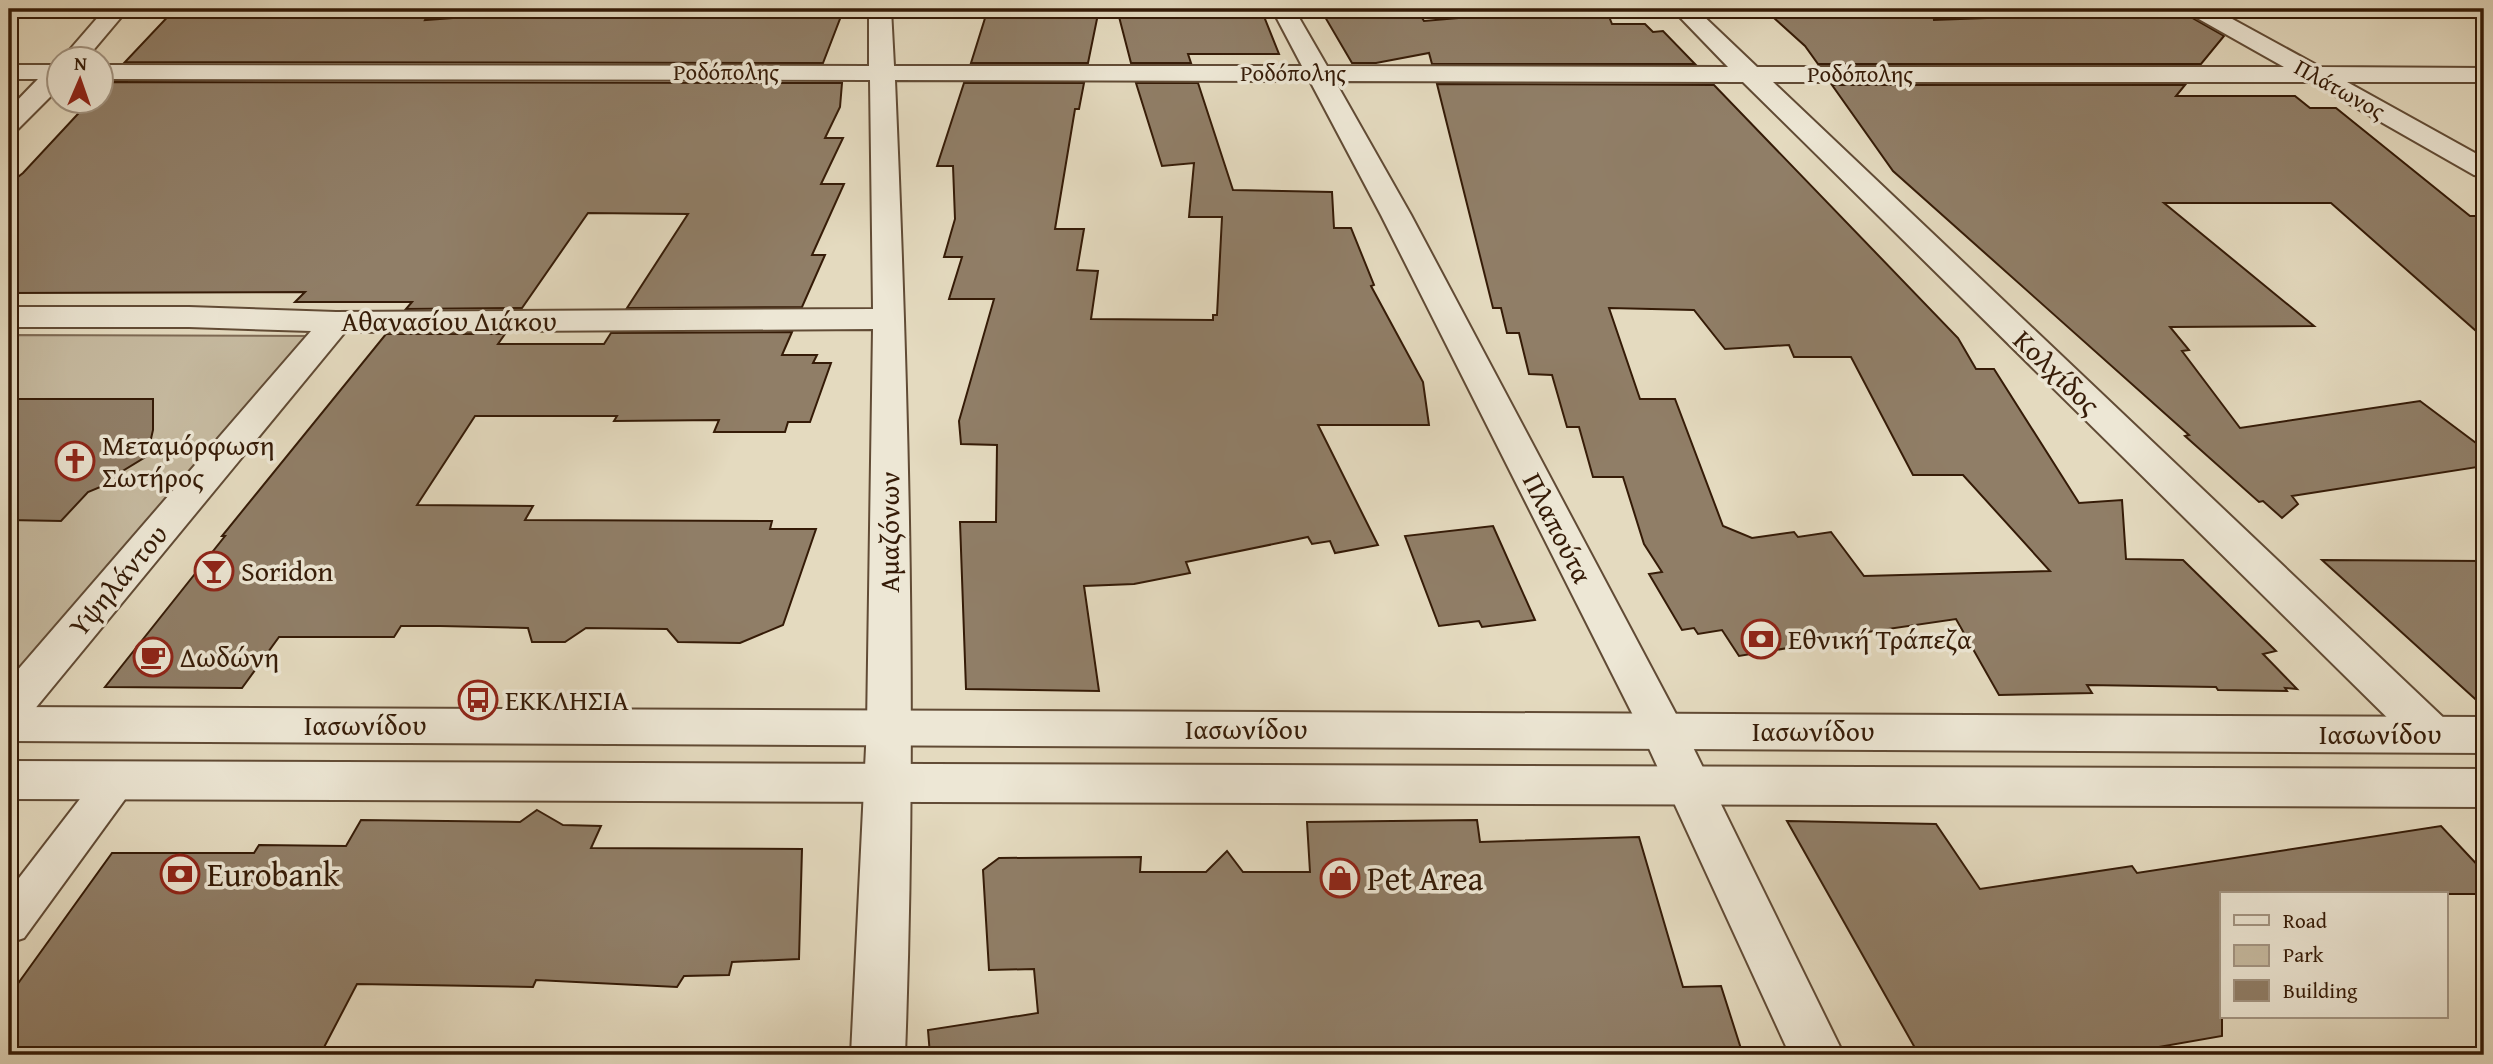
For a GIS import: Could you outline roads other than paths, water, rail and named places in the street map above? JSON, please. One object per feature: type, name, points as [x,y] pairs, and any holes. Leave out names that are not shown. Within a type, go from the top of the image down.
[{"type":"street","points":[[84,46],[117,9]]},
{"type":"street","name":"Αμαζόνων","points":[[878,1055],[890,727],[889,320],[880,9]]},
{"type":"street","name":"Πλαπούτα","points":[[1283,9],[1396,215],[1663,731],[1817,1055]]},
{"type":"street","name":"Κολχίδος","points":[[1683,9],[2431,734]]},
{"type":"street","name":"Πλάτωνος","points":[[2197,9],[2484,169]]},
{"type":"street","points":[[9,72],[46,72]]},
{"type":"street","name":"Ροδόπολης","points":[[116,72],[2484,75]]},
{"type":"street","points":[[9,123],[46,86]]},
{"type":"street","name":"Αθανασίου Διάκου","points":[[9,317],[190,317],[336,322],[889,320]]},
{"type":"street","name":"Υψηλάντου","points":[[9,710],[336,322]]},
{"type":"street","name":"Ιασωνίδου","points":[[9,724],[2484,735]]},
{"type":"street","name":"Ιασωνίδου","points":[[9,780],[2483,789]]},
{"type":"street","points":[[9,924],[117,780]]},
{"type":"place","name":"Μεταμόρφωση Σωτήρος","points":[[75,461]]},
{"type":"place","name":"Soridon","points":[[214,571]]},
{"type":"place","name":"Εθνική Τράπεζα","points":[[1761,639]]},
{"type":"place","name":"Δωδώνη","points":[[153,657]]},
{"type":"place","name":"ΕΚΚΛΗΣΙΑ","points":[[478,700]]},
{"type":"place","name":"Eurobank","points":[[180,874]]},
{"type":"place","name":"Pet Area","points":[[1340,878]]}]
